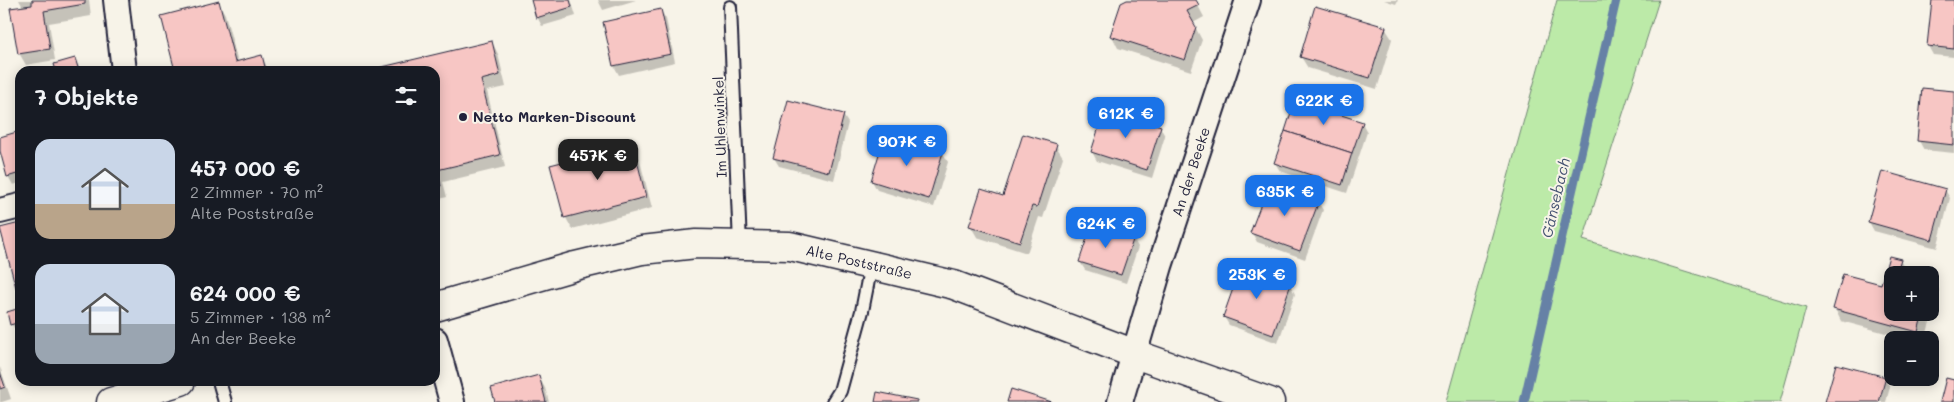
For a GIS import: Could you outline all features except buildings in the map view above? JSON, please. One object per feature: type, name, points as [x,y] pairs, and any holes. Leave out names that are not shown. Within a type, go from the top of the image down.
[{"type":"main road","name":"Alte Poststraße","points":[[440,306],[575,266],[642,250],[696,244],[790,246],[954,285],[1135,354],[1270,402]]},
{"type":"main road","points":[[111,402],[162,386]]},
{"type":"street","points":[[116,0],[123,66]]},
{"type":"street","name":"An der Beeke","points":[[1120,402],[1160,266],[1248,0]]},
{"type":"street","points":[[0,211],[15,207]]},
{"type":"street","points":[[440,358],[452,402]]},
{"type":"lane","name":"Im Uhlenwinkel","points":[[730,7],[740,245]]},
{"type":"lane","points":[[833,402],[840,391],[862,311],[871,265]]},
{"type":"lane","points":[[220,386],[225,402]]},
{"type":"green space","points":[[1557,0],[1659,0],[1583,240],[1806,308],[1780,402],[1446,402]]},
{"type":"waterway","name":"Gänsebach","points":[[1524,402],[1616,0]]},
{"type":"place","name":"Netto Marken-Discount","points":[[463,117]]}]
